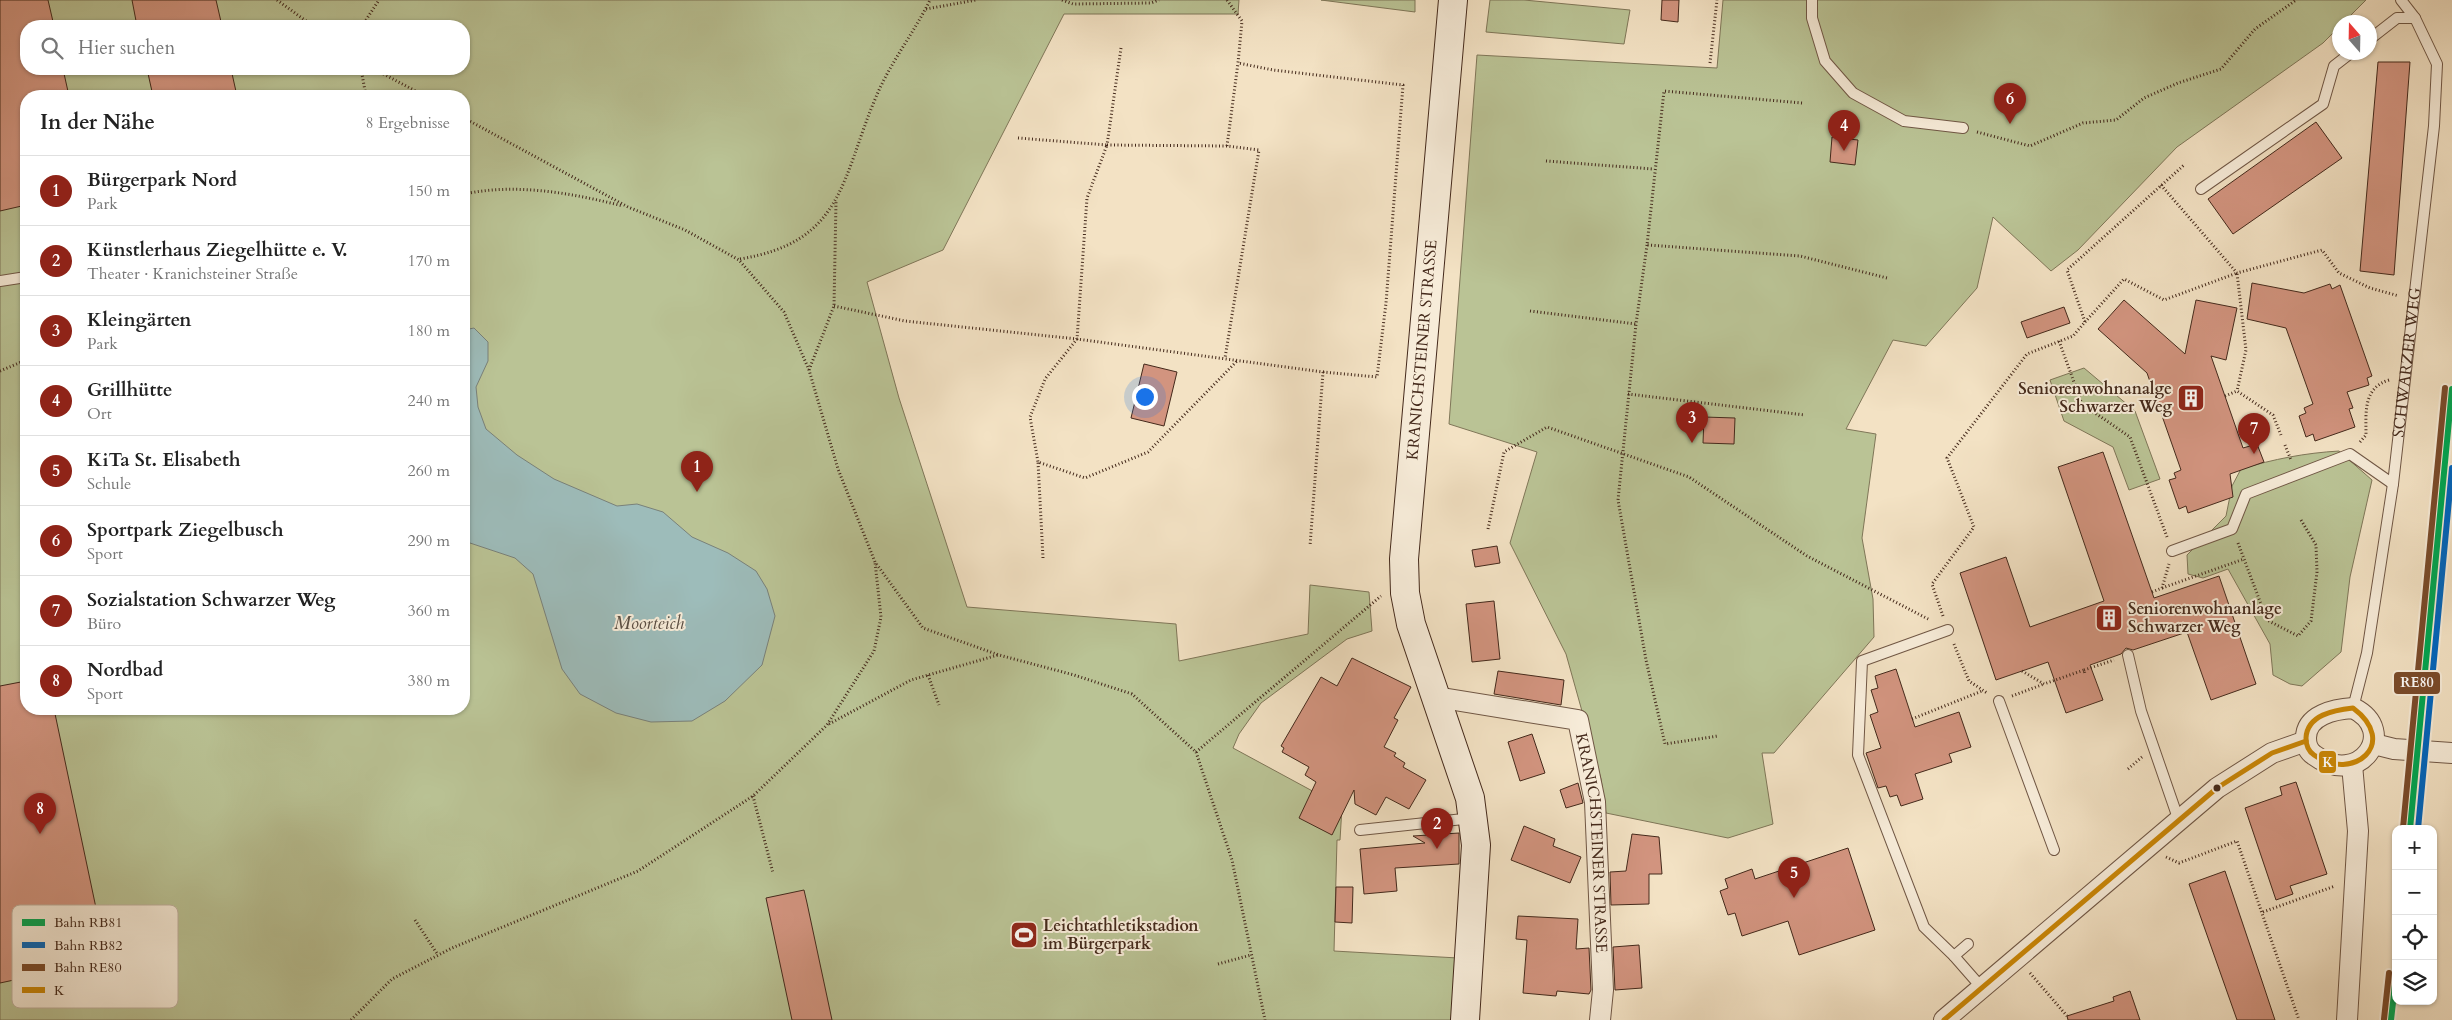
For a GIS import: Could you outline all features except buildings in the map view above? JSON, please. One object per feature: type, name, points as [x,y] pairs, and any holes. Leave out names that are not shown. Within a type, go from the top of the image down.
[{"type":"main road","name":"KRANICHSTEINER STRASSE","points":[[1453,0],[1404,559],[1405,593],[1411,624],[1463,776],[1474,818],[1476,845],[1465,1020]]},
{"type":"street","name":"KRANICHSTEINER STRASSE","points":[[1436,697],[1578,720],[1595,802],[1603,990],[1600,1020]]},
{"type":"street","points":[[2353,708],[2369,720],[2374,731],[2374,744],[2365,756],[2352,765],[2342,766],[2321,759],[2312,753],[2306,741],[2308,727],[2313,720],[2338,709],[2353,708]]},
{"type":"street","points":[[1944,1020],[2217,788],[2264,758],[2306,741]]},
{"type":"street","points":[[2374,744],[2394,749],[2452,753]]},
{"type":"street","points":[[2347,1020],[2358,831],[2352,765]]},
{"type":"lane","points":[[1812,0],[1812,18],[1825,61],[1853,93],[1904,121],[1963,128]]},
{"type":"lane","name":"SCHWARZER WEG","points":[[2353,708],[2367,653],[2393,484],[2434,126],[2437,64],[2415,18],[2401,0]]},
{"type":"lane","points":[[2377,34],[2398,18],[2415,18]]},
{"type":"lane","points":[[2201,190],[2323,104],[2334,66],[2342,60]]},
{"type":"lane","points":[[0,281],[20,277]]},
{"type":"lane","points":[[2172,552],[2232,529],[2246,494],[2350,454],[2393,484]]},
{"type":"lane","points":[[1948,630],[1862,662],[1858,755],[1924,927],[1954,956],[1982,988]]},
{"type":"lane","points":[[2128,655],[2141,711],[2179,821]]},
{"type":"lane","points":[[1999,701],[2054,850]]},
{"type":"lane","points":[[1360,830],[1474,818]]},
{"type":"lane","points":[[1954,956],[1968,944]]},
{"type":"path","points":[[277,0],[305,20]]},
{"type":"path","points":[[366,20],[379,0]]},
{"type":"path","points":[[739,260],[766,255],[792,245],[816,227],[836,201],[877,95],[930,0]]},
{"type":"path","points":[[926,9],[976,0]]},
{"type":"path","points":[[1062,0],[1073,4],[1151,3],[1159,0]]},
{"type":"path","points":[[1227,0],[1242,21],[1227,146]]},
{"type":"path","points":[[1710,63],[1717,0]]},
{"type":"path","points":[[1963,128],[2030,146],[2083,123],[2116,120],[2144,98],[2178,83],[2221,68],[2255,29],[2296,0]]},
{"type":"path","points":[[1043,558],[1038,462],[1030,417],[1045,379],[1077,339],[1087,198],[1107,145],[1121,48]]},
{"type":"path","points":[[834,306],[905,321],[1077,339],[1324,372],[1377,377],[1386,303],[1403,85],[1273,70],[1238,63]]},
{"type":"path","points":[[362,75],[365,90]]},
{"type":"path","points":[[385,75],[414,90]]},
{"type":"path","points":[[1718,736],[1665,744],[1646,660],[1618,500],[1628,394],[1647,245],[1653,169],[1664,91],[1802,103]]},
{"type":"path","points":[[470,121],[628,207],[684,230],[739,260],[784,312],[809,370],[838,469],[875,562],[923,628],[999,655],[1074,675],[1132,694],[1196,752],[1232,860],[1264,1020]]},
{"type":"path","points":[[1018,138],[1107,145],[1227,146],[1260,150],[1224,358]]},
{"type":"path","points":[[1546,161],[1653,169]]},
{"type":"path","points":[[2085,322],[2067,270],[2184,165]]},
{"type":"path","points":[[2161,185],[2237,273],[2246,350],[2237,391]]},
{"type":"path","points":[[470,193],[521,189],[575,194],[628,207]]},
{"type":"path","points":[[809,370],[834,306],[836,201]]},
{"type":"path","points":[[1647,245],[1800,256],[1887,278]]},
{"type":"path","points":[[2128,655],[2085,672],[2044,684],[1999,701],[1969,681],[1932,584],[1974,527],[1946,458],[2027,354],[2073,336],[2124,278],[2164,300],[2237,273],[2322,250],[2339,273],[2370,288],[2414,301]]},
{"type":"path","points":[[1530,311],[1636,324]]},
{"type":"path","points":[[2059,341],[2082,404],[2130,437],[2172,552],[2162,588]]},
{"type":"path","points":[[1038,462],[1085,478],[1148,452],[1238,360]]},
{"type":"path","points":[[0,371],[20,363]]},
{"type":"path","points":[[1310,546],[1324,372]]},
{"type":"path","points":[[2350,454],[2366,435],[2365,403],[2380,383],[2406,374]]},
{"type":"path","points":[[2225,396],[2237,391]]},
{"type":"path","points":[[2237,391],[2273,415],[2281,435]]},
{"type":"path","points":[[1628,394],[1805,415]]},
{"type":"path","points":[[1488,529],[1504,452],[1547,427],[1689,477],[1807,556],[1948,630]]},
{"type":"path","points":[[2232,529],[2267,620],[2298,636],[2311,621],[2317,572],[2316,545],[2301,520]]},
{"type":"path","points":[[2152,592],[2244,559]]},
{"type":"path","points":[[351,1020],[392,979],[438,955],[638,871],[753,796],[827,725],[874,650],[881,617],[875,562]]},
{"type":"path","points":[[1196,752],[1386,592]]},
{"type":"path","points":[[827,725],[911,680],[999,655]]},
{"type":"path","points":[[2022,672],[2044,684]]},
{"type":"path","points":[[928,675],[939,705]]},
{"type":"path","points":[[1912,719],[1983,690]]},
{"type":"path","points":[[753,796],[773,873]]},
{"type":"path","points":[[2165,856],[2179,863],[2237,841],[2300,1020]]},
{"type":"path","points":[[2263,912],[2355,879]]},
{"type":"path","points":[[415,920],[438,955]]},
{"type":"path","points":[[1218,964],[1251,955]]},
{"type":"path","points":[[2028,971],[2067,1016]]},
{"type":"green space","points":[[0,0],[1239,0],[1238,14],[1064,14],[943,250],[867,282],[899,398],[967,607],[1176,624],[1179,661],[1308,634],[1310,585],[1369,592],[1372,631],[1347,639],[1261,703],[1239,734],[1233,748],[1342,807],[1340,840],[1337,840],[1334,951],[1458,958],[1454,1020],[0,1020]]},
{"type":"green space","points":[[1321,0],[1415,0],[1415,12]]},
{"type":"green space","points":[[1490,0],[1524,0],[1630,10],[1624,44],[1486,32]]},
{"type":"green space","points":[[1723,0],[2366,0],[2351,15],[2332,15],[2332,34],[2323,43],[2177,147],[2078,250],[2051,271],[1993,217],[1977,288],[1926,346],[1893,340],[1846,429],[1876,434],[1862,538],[1873,599],[1874,637],[1774,753],[1762,753],[1773,824],[1728,838],[1606,813],[1601,779],[1566,654],[1510,543],[1537,452],[1449,424],[1477,55],[1717,68]]},
{"type":"green space","points":[[2084,368],[2135,411],[2160,479],[2129,490],[2113,447],[2064,421],[2050,380]]},
{"type":"green space","points":[[2339,451],[2372,480],[2350,577],[2341,652],[2302,686],[2290,684],[2273,675],[2270,644],[2228,569],[2203,578],[2188,574],[2187,555],[2226,516],[2232,486],[2241,469],[2290,457]]},
{"type":"water","name":"Moorteich","points":[[474,328],[488,342],[488,361],[476,387],[478,407],[486,429],[517,455],[554,479],[617,506],[637,504],[663,512],[692,537],[728,553],[756,571],[767,589],[775,616],[762,665],[725,701],[692,721],[651,722],[616,713],[580,694],[562,669],[533,574],[515,558],[470,543],[470,329]]},
{"type":"rail line","name":"RE80","points":[[2403,825],[2445,388]]},
{"type":"rail line","name":"RB81","points":[[2410,825],[2452,389]]},
{"type":"rail line","name":"RB82","points":[[2418,825],[2452,468]]},
{"type":"rail line","name":"RE80","points":[[2384,1019],[2389,973]]},
{"type":"rail line","name":"RB81","points":[[2391,1020],[2393,1005]]},
{"type":"transit line","name":"K","points":[[2353,708],[2366,721],[2372,734],[2372,746],[2366,755],[2356,762],[2343,764],[2329,762],[2314,755],[2306,743],[2311,724],[2316,719],[2330,712],[2353,708]]},
{"type":"transit line","name":"K","points":[[1944,1020],[2217,788],[2272,753],[2306,741]]},
{"type":"place","name":"Sportpark Ziegelbusch","points":[[2010,124]]},
{"type":"place","name":"Grillhütte","points":[[1844,151]]},
{"type":"place","name":"Seniorenwohnanalge Schwarzer Weg","points":[[2191,398]]},
{"type":"place","name":"Kleingärten","points":[[1692,443]]},
{"type":"place","name":"Sozialstation Schwarzer Weg","points":[[2254,454]]},
{"type":"place","name":"Bürgerpark Nord","points":[[697,492]]},
{"type":"place","name":"Seniorenwohnanlage Schwarzer Weg","points":[[2109,618]]},
{"type":"place","name":"Nordbad","points":[[40,834]]},
{"type":"place","name":"Künstlerhaus Ziegelhütte e. V.","points":[[1437,849]]},
{"type":"place","name":"KiTa St. Elisabeth","points":[[1794,898]]},
{"type":"place","name":"Leichtathletikstadion im Bürgerpark","points":[[1024,935]]}]
